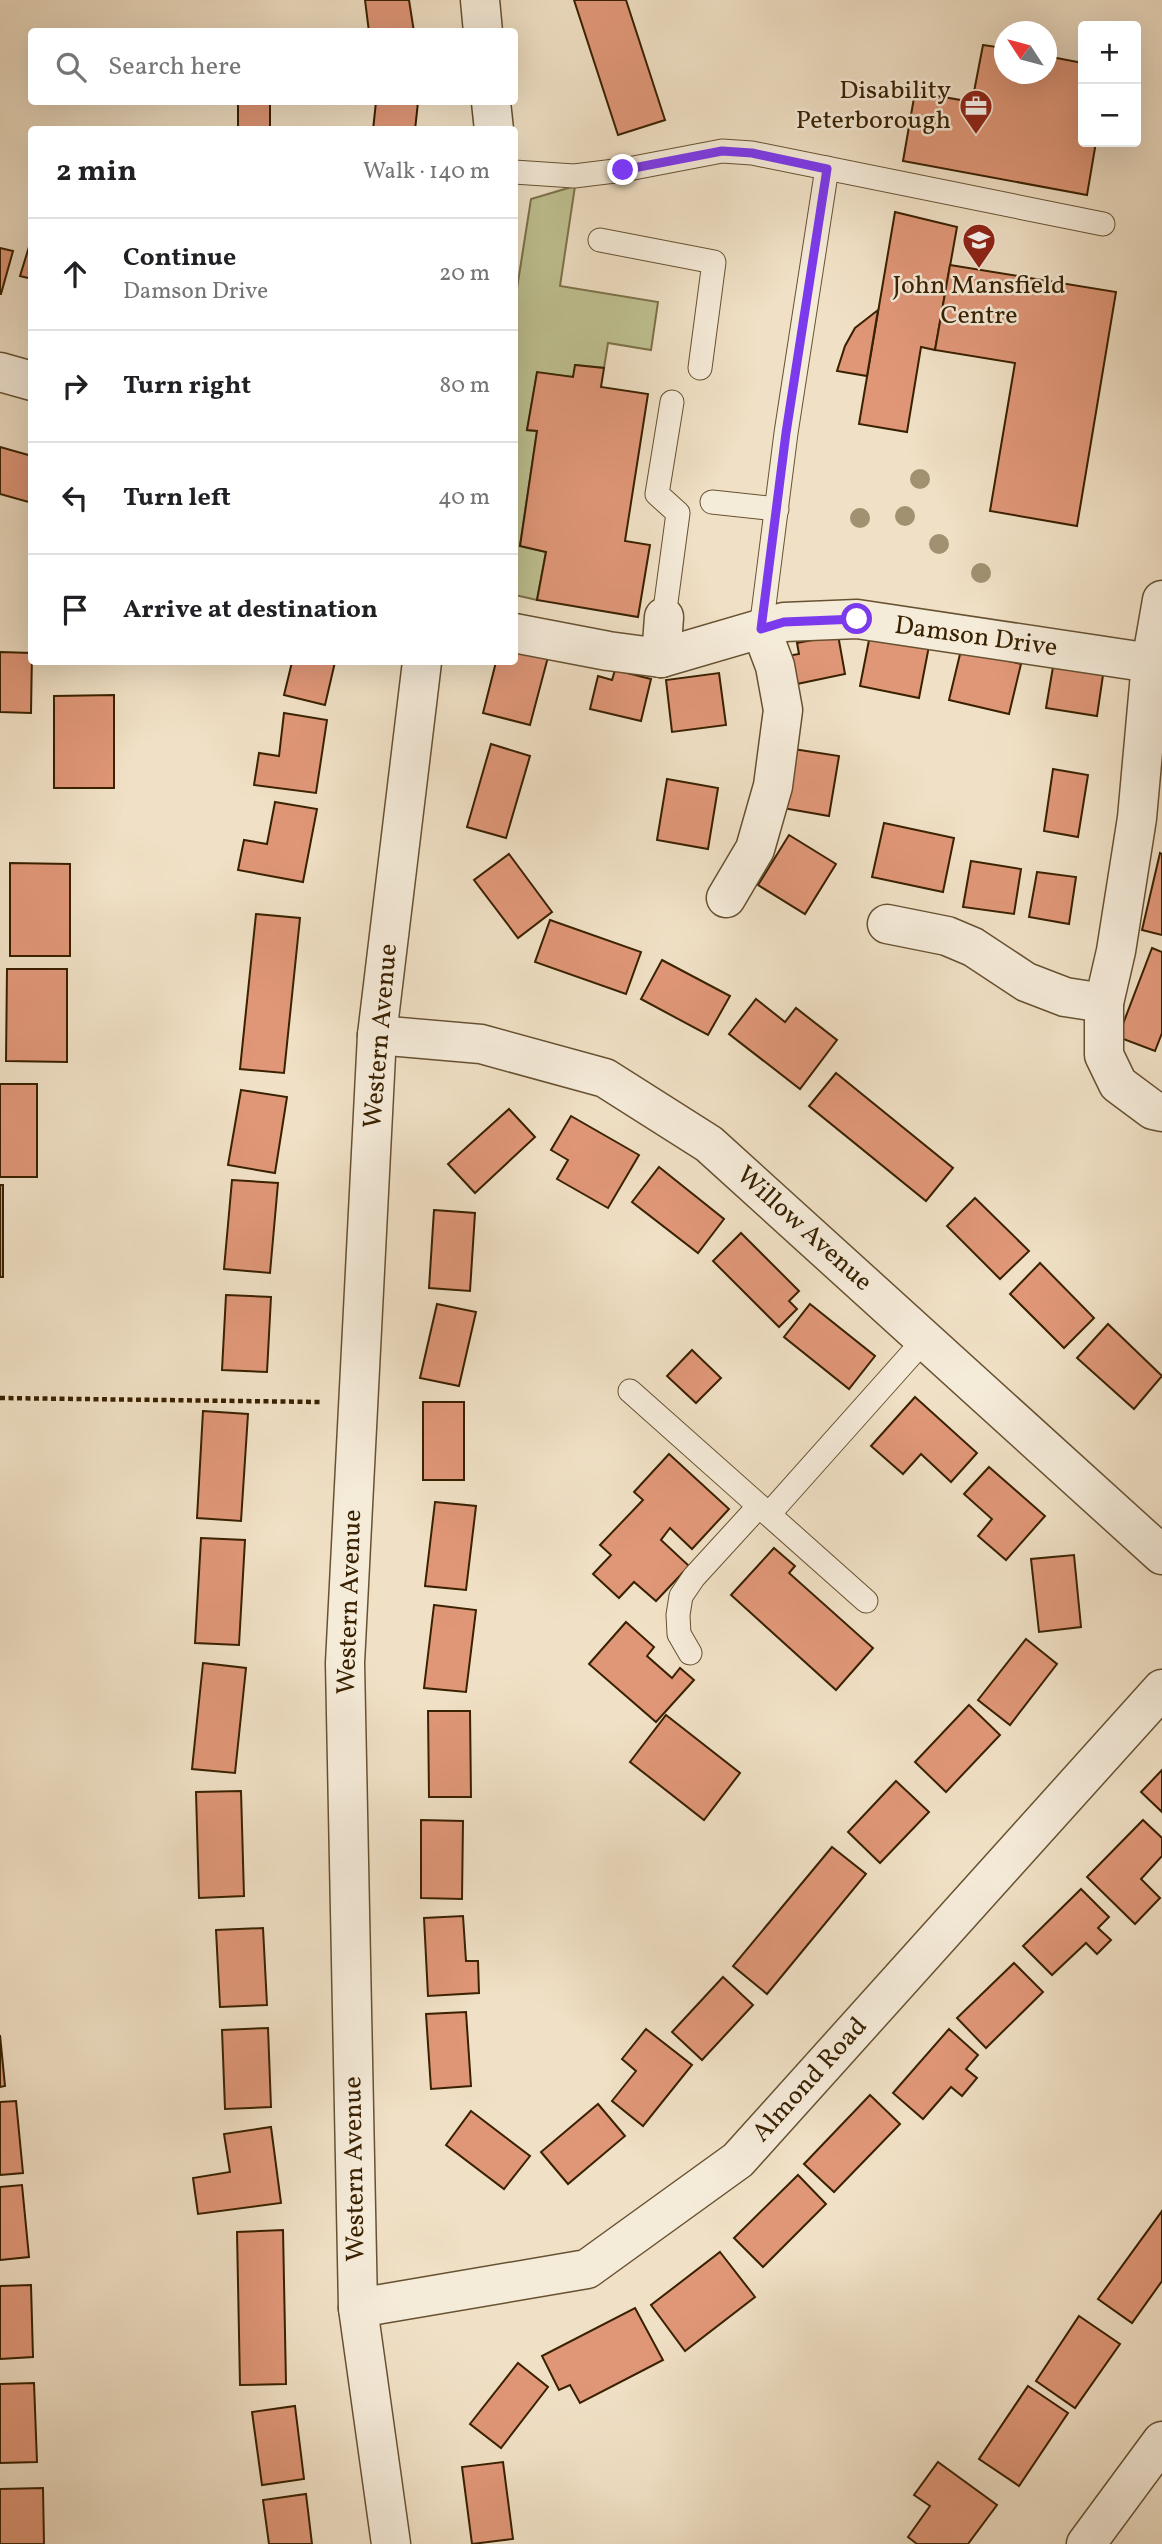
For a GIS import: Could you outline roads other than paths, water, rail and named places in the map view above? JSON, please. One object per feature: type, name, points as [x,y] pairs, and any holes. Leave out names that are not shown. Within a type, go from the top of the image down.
[{"type":"street","points":[[480,0],[483,28]]},
{"type":"street","points":[[491,105],[494,126]]},
{"type":"street","points":[[0,373],[28,380]]},
{"type":"street","points":[[1162,600],[1151,663],[1149,821],[1104,1003],[1104,1055],[1118,1084],[1153,1110],[1162,1112]]},
{"type":"street","points":[[660,658],[664,618]]},
{"type":"street","name":"Damson Drive","points":[[518,634],[660,658],[784,622],[857,619],[1151,663]]},
{"type":"street","points":[[726,898],[755,849],[773,786],[783,710],[775,666],[761,629]]},
{"type":"street","name":"Western Avenue","points":[[391,2544],[358,2308],[345,1663],[377,1035],[422,665]]},
{"type":"street","points":[[887,924],[947,936],[973,947],[1026,982],[1065,996],[1104,1003]]},
{"type":"street","name":"Willow Avenue","points":[[377,1035],[481,1044],[604,1078],[709,1144],[1162,1555]]},
{"type":"street","name":"Almond Road","points":[[358,2308],[587,2269],[738,2160],[1162,1689]]},
{"type":"street","points":[[1086,2544],[1162,2441]]},
{"type":"lane","points":[[518,172],[574,176],[623,170],[722,151],[752,153],[1103,224]]},
{"type":"lane","points":[[761,629],[786,433],[827,169]]},
{"type":"lane","points":[[600,240],[713,262],[700,368]]},
{"type":"lane","points":[[664,618],[678,513],[657,494],[672,402]]},
{"type":"lane","points":[[712,502],[777,509]]},
{"type":"lane","points":[[691,1653],[679,1634],[678,1615],[681,1596],[694,1577],[764,1510],[925,1339]]},
{"type":"lane","points":[[630,1391],[866,1601]]},
{"type":"place","name":"Disability Peterborough","points":[[976,136]]},
{"type":"place","name":"John Mansfield Centre","points":[[979,270]]}]
